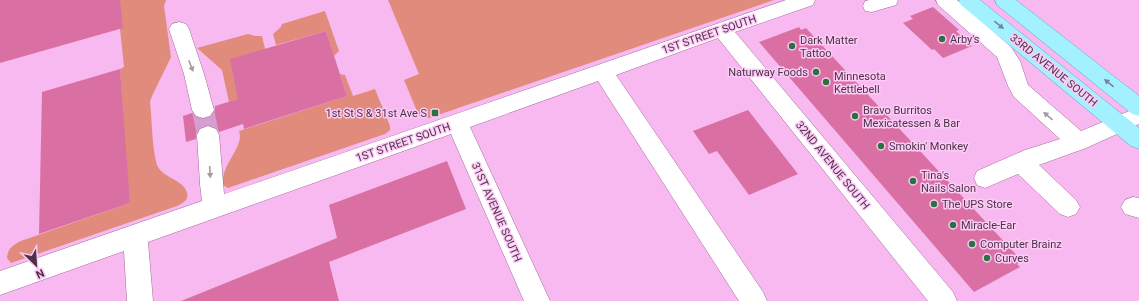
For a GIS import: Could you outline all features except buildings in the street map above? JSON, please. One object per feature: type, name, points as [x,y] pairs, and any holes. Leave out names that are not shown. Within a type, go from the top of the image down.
[{"type":"main road","name":"33RD AVENUE SOUTH","points":[[968,0],[1139,140]]},
{"type":"main road","points":[[1004,0],[1139,108]]},
{"type":"street","name":"1ST STREET SOUTH","points":[[0,283],[806,0]]},
{"type":"street","points":[[945,0],[1004,52],[1009,58],[1015,83],[1021,91],[1078,142]]},
{"type":"street","points":[[179,29],[194,74],[203,110]]},
{"type":"street","name":"32ND AVENUE SOUTH","points":[[722,30],[944,301]]},
{"type":"street","points":[[603,72],[754,301]]},
{"type":"street","points":[[984,178],[1021,162],[1078,142],[1139,115]]},
{"type":"street","name":"31ST AVENUE SOUTH","points":[[457,123],[537,301]]},
{"type":"street","points":[[208,135],[210,177],[215,208]]},
{"type":"street","points":[[1021,162],[1068,207]]},
{"type":"street","points":[[135,236],[140,301]]},
{"type":"shaded area","points":[[120,0],[166,0],[164,6],[171,57],[150,102],[153,145],[158,167],[165,174],[182,185],[187,193],[187,198],[177,206],[11,263],[7,258],[8,252],[13,246],[21,241],[130,203],[126,166],[120,69],[124,67],[120,29]]},
{"type":"shaded area","points":[[388,0],[774,0],[429,118],[419,116],[404,80],[419,74]]},
{"type":"shaded area","points":[[325,11],[339,51],[334,56],[326,31],[276,45],[273,34],[281,27],[282,24]]},
{"type":"shaded area","points":[[248,34],[262,36],[265,49],[238,99],[229,102],[222,70],[197,48]]},
{"type":"shaded area","points":[[340,74],[345,75],[353,96],[375,89],[390,126],[390,130],[385,134],[228,188],[223,185],[225,170],[239,143],[239,131],[347,96]]},
{"type":"tunnel","points":[[203,110],[208,135]]},
{"type":"place","name":"Arby's","points":[[942,39]]},
{"type":"place","name":"Dark Matter Tattoo","points":[[792,46]]},
{"type":"place","name":"Naturway Foods","points":[[816,72]]},
{"type":"place","name":"Minnesota Kettlebell","points":[[826,82]]},
{"type":"place","name":"1st St S & 31st Ave S","points":[[435,113]]},
{"type":"place","name":"Bravo Burritos Mexicatessen & Bar","points":[[855,116]]},
{"type":"place","name":"Smokin' Monkey","points":[[881,146]]},
{"type":"place","name":"Tina's Nails Salon","points":[[913,181]]},
{"type":"place","name":"The UPS Store","points":[[934,204]]},
{"type":"place","name":"Miracle-Ear","points":[[953,225]]},
{"type":"place","name":"Computer Brainz","points":[[972,244]]},
{"type":"place","name":"Curves","points":[[987,258]]}]
